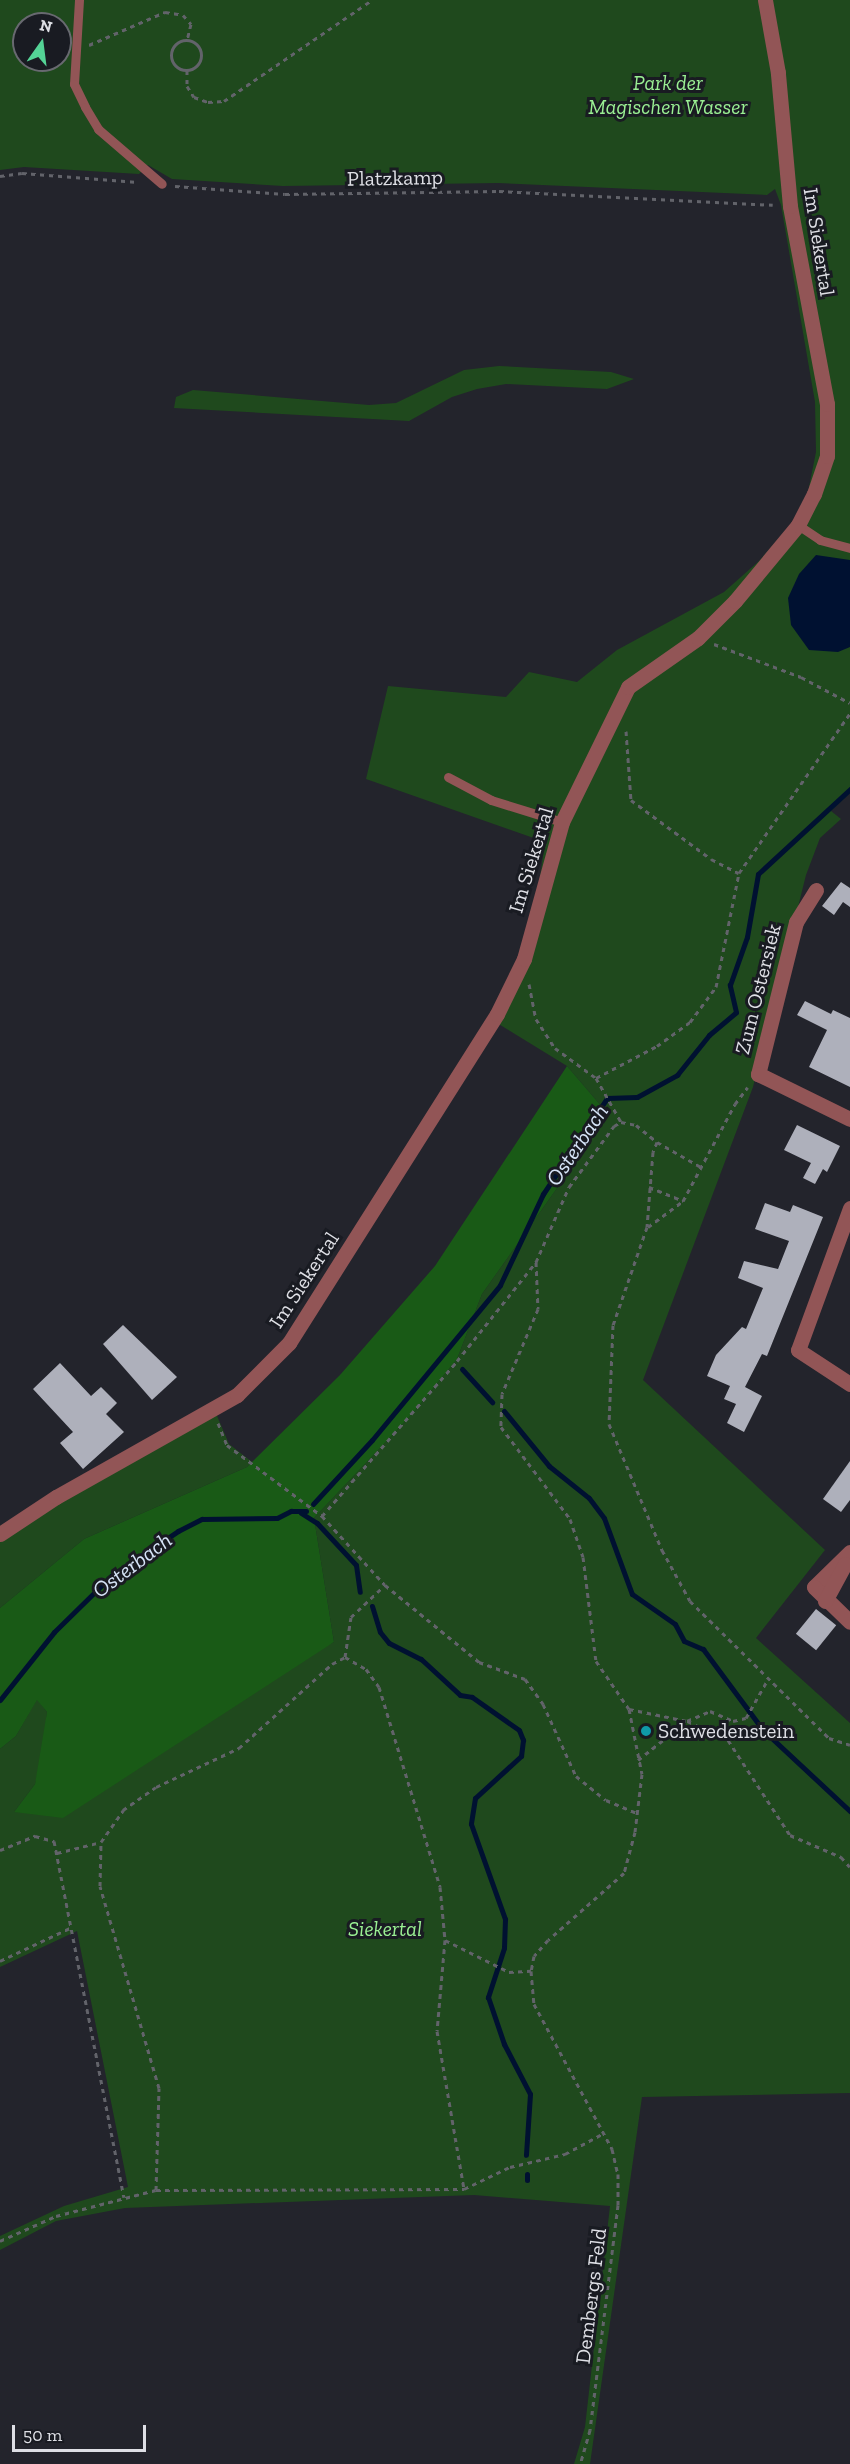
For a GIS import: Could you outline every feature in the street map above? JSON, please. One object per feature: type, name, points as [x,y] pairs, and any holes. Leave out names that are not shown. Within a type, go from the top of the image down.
[{"type":"street","name":"Im Siekertal","points":[[0,1534],[56,1497],[237,1395],[289,1343],[497,1014],[524,959],[561,822],[628,687],[698,638],[735,601],[798,525],[814,494],[827,456],[827,404],[790,206],[778,73],[765,0]]},
{"type":"street","name":"Zum Ostersiek","points":[[816,890],[796,922],[758,1074],[850,1119]]},
{"type":"street","points":[[850,1208],[798,1350],[850,1384]]},
{"type":"street","points":[[850,1553],[825,1601],[850,1622]]},
{"type":"lane","points":[[79,0],[74,84],[98,129],[162,184]]},
{"type":"lane","points":[[798,525],[820,540],[850,548]]},
{"type":"lane","points":[[447,777],[492,800],[561,822]]},
{"type":"path","points":[[187,70],[187,86],[194,97],[208,102],[224,101],[372,0]]},
{"type":"path","points":[[96,41],[165,12],[183,15],[191,24],[187,40]]},
{"type":"path","points":[[187,40],[199,47],[201,54],[199,63],[187,70],[177,67],[171,56],[173,46],[187,40]]},
{"type":"path","name":"Platzkamp","points":[[0,176],[73,176],[285,194],[499,191],[790,206]]},
{"type":"path","points":[[698,638],[801,677],[850,703]]},
{"type":"path","points":[[596,1078],[657,1046],[690,1022],[716,987],[739,873],[850,713]]},
{"type":"path","points":[[626,728],[631,800],[711,859],[739,873]]},
{"type":"path","points":[[524,959],[536,1019],[555,1048],[596,1078],[621,1122]]},
{"type":"path","points":[[647,1227],[653,1227],[684,1201],[735,1104],[758,1074]]},
{"type":"path","points":[[621,1122],[636,1125],[657,1142],[701,1167]]},
{"type":"path","points":[[322,1516],[457,1361],[536,1262],[569,1187],[621,1122]]},
{"type":"path","points":[[657,1142],[649,1187],[647,1227],[613,1325],[609,1424],[662,1550],[690,1601],[767,1682],[829,1738],[850,1745]]},
{"type":"path","points":[[649,1187],[684,1201]]},
{"type":"path","points":[[445,1940],[509,1972],[531,1971],[534,1956],[548,1940],[624,1873],[642,1774],[629,1709],[596,1661],[583,1557],[570,1519],[501,1427],[500,1406],[504,1387],[538,1309],[536,1262]]},
{"type":"path","points":[[213,1410],[227,1445],[322,1516],[385,1586],[479,1662],[525,1679],[543,1704],[576,1776],[606,1800],[636,1813]]},
{"type":"path","points":[[345,1657],[351,1617],[385,1586]]},
{"type":"path","points":[[156,2190],[159,2088],[100,1886],[101,1842],[123,1810],[156,1787],[239,1748],[332,1664],[345,1657]]},
{"type":"path","points":[[345,1657],[366,1669],[379,1687],[440,1887],[445,1940],[437,2031],[464,2189]]},
{"type":"path","points":[[638,1760],[687,1721],[710,1711],[733,1721],[746,1718],[767,1682]]},
{"type":"path","points":[[629,1709],[687,1721],[728,1740],[790,1835],[841,1857],[850,1867]]},
{"type":"path","points":[[0,1850],[35,1836],[54,1841],[123,2196]]},
{"type":"path","points":[[57,1853],[101,1842]]},
{"type":"path","points":[[0,1961],[72,1927]]},
{"type":"path","name":"Dembergs Feld","points":[[531,1971],[534,2004],[604,2133],[618,2174],[618,2205],[590,2430],[580,2464]]},
{"type":"path","points":[[0,2241],[56,2216],[123,2196],[156,2190],[464,2189],[510,2167],[565,2154],[604,2133]]},
{"type":"green space","name":"Siekertal","points":[[0,0],[850,0],[850,793],[831,811],[841,819],[820,838],[806,875],[753,1087],[643,1380],[825,1550],[756,1638],[850,1723],[850,2093],[642,2097],[590,2464],[574,2464],[585,2427],[610,2206],[474,2195],[125,2208],[56,2221],[0,2250],[0,2236],[64,2206],[128,2187],[77,1931],[0,1967],[0,1749],[16,1736],[37,1699],[47,1712],[43,1755],[35,1784],[14,1812],[334,1642],[314,1518],[413,1413],[457,1359],[482,1294],[609,1115],[567,1066],[497,1023],[532,934],[545,842],[366,779],[388,686],[506,697],[529,672],[577,682],[617,650],[724,592],[759,561],[795,520],[808,492],[816,452],[815,402],[781,205],[775,189],[767,195],[498,183],[283,186],[172,179],[148,165],[139,174],[24,167],[0,170]]},
{"type":"green space","points":[[499,366],[611,372],[634,379],[607,389],[506,384],[477,389],[452,397],[409,421],[174,408],[176,397],[193,390],[369,405],[396,403],[464,370]]},
{"type":"green space","points":[[567,1066],[609,1115],[482,1294],[457,1359],[413,1413],[314,1518],[334,1642],[63,1818],[14,1812],[35,1784],[47,1712],[37,1700],[16,1736],[0,1749],[0,1608],[84,1539],[247,1467],[340,1375],[435,1266]]},
{"type":"green space","points":[[212,1404],[229,1444],[252,1462],[247,1467],[84,1539],[0,1608],[0,1526]]},
{"type":"water","points":[[816,555],[850,560],[850,647],[838,652],[809,650],[791,625],[788,598],[799,574]]},
{"type":"building","points":[[841,882],[850,888],[850,907],[843,902],[834,915],[822,906]]},
{"type":"building","points":[[805,1001],[831,1014],[833,1010],[850,1018],[850,1087],[809,1067],[827,1030],[797,1015]]},
{"type":"building","points":[[797,1125],[840,1146],[827,1172],[823,1169],[815,1184],[803,1178],[811,1163],[784,1150]]},
{"type":"building","points":[[765,1203],[790,1212],[793,1205],[823,1217],[767,1356],[762,1354],[745,1387],[762,1396],[744,1432],[727,1423],[736,1404],[724,1399],[730,1386],[707,1376],[716,1355],[742,1327],[746,1329],[763,1288],[738,1278],[744,1261],[778,1269],[789,1241],[755,1229]]},
{"type":"building","points":[[123,1325],[177,1377],[152,1400],[103,1344]]},
{"type":"building","points":[[60,1363],[91,1396],[101,1387],[117,1403],[106,1414],[124,1432],[83,1469],[60,1443],[73,1432],[33,1389]]},
{"type":"building","points":[[850,1461],[850,1500],[841,1512],[823,1499]]},
{"type":"building","points":[[816,1609],[836,1625],[816,1650],[796,1634]]},
{"type":"waterway","name":"Osterbach","points":[[313,1504],[372,1440],[500,1285],[543,1194],[607,1098],[637,1097],[677,1075],[709,1035],[736,1012],[730,985],[747,937],[758,874],[850,789]]},
{"type":"waterway","points":[[462,1369],[492,1402]]},
{"type":"waterway","points":[[504,1411],[549,1466],[589,1498],[604,1518],[632,1594],[675,1624],[684,1641],[703,1649],[763,1730],[850,1811]]},
{"type":"waterway","name":"Osterbach","points":[[0,1700],[54,1632],[111,1576],[178,1531],[202,1519],[277,1518],[291,1511],[306,1511]]},
{"type":"waterway","points":[[301,1513],[317,1523],[356,1565],[360,1592]]},
{"type":"waterway","points":[[372,1606],[380,1632],[389,1643],[421,1659],[460,1695],[472,1697],[519,1730],[523,1740],[521,1756],[475,1798],[471,1824],[505,1919],[504,1948],[488,1997],[504,2044],[530,2094],[526,2155]]},
{"type":"waterway","points":[[527,2174],[527,2180]]},
{"type":"place","name":"Schwedenstein","points":[[646,1731]]},
{"type":"park label","name":"Park der Magischen Wasser","points":[[668,95]]}]
